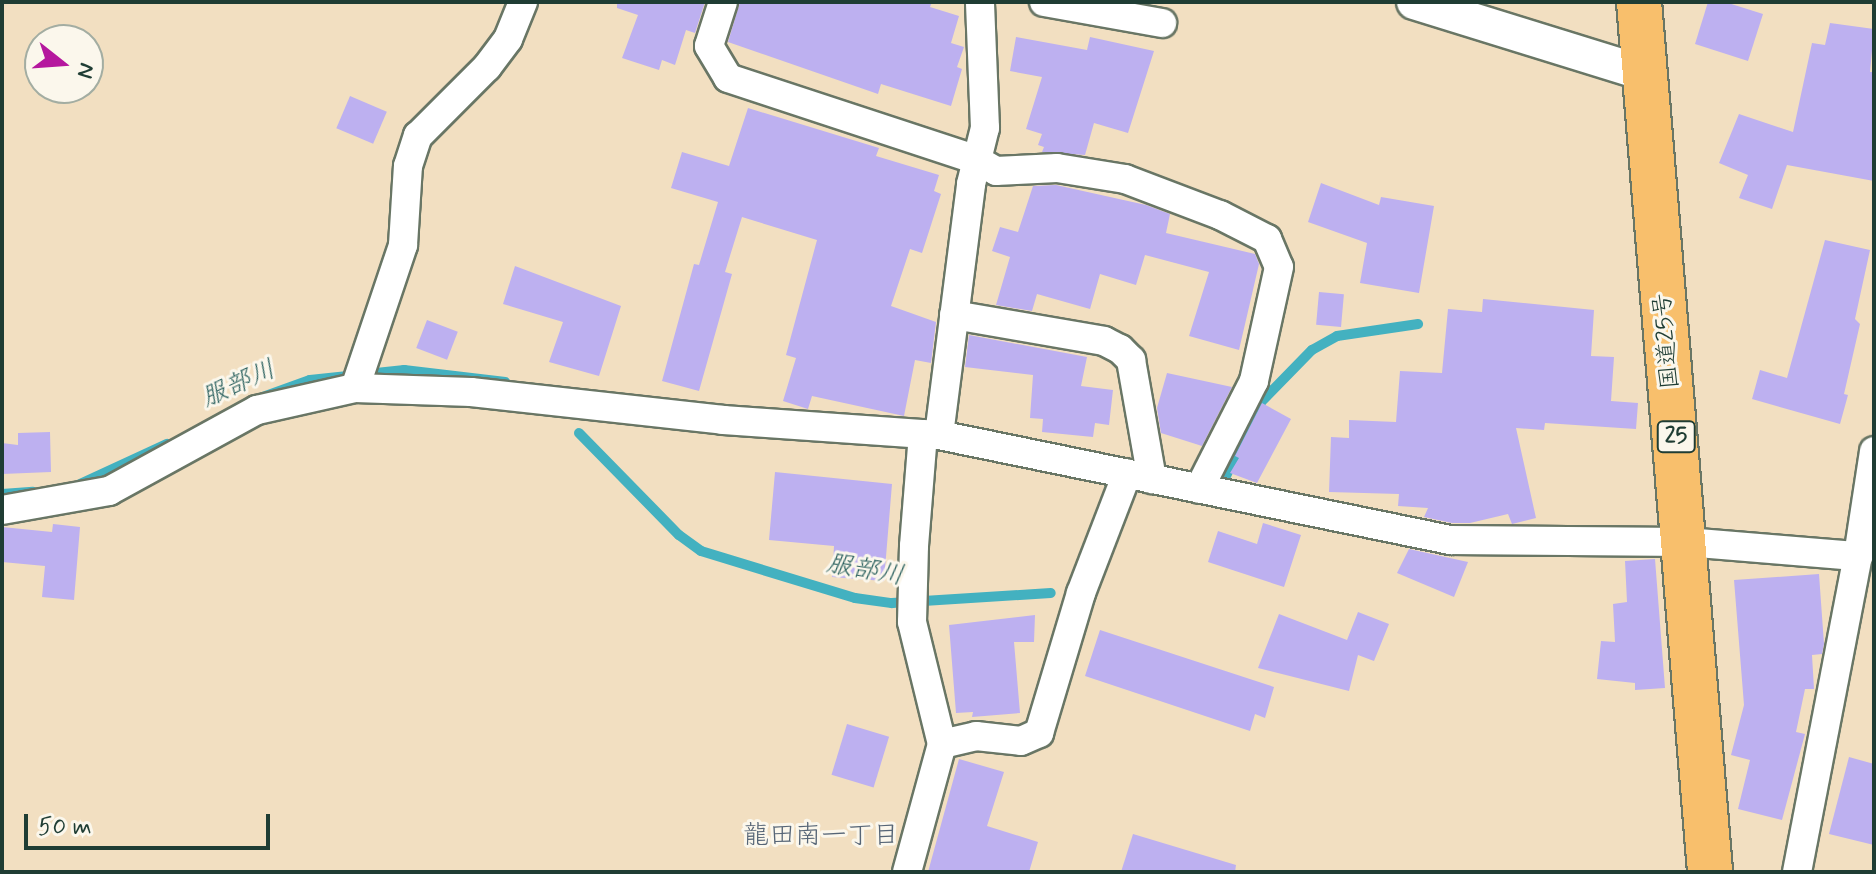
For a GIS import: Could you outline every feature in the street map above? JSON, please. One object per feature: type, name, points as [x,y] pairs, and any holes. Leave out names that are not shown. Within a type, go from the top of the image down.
[{"type":"highway","name":"国道25号","points":[[1639,2],[1686,542],[1710,872]]},
{"type":"street","points":[[355,388],[367,361],[403,245],[408,166],[418,136],[487,67],[508,39],[523,2]]},
{"type":"street","points":[[723,2],[709,46],[728,78],[977,160],[996,171],[1057,168],[1125,179],[1220,215],[1267,239],[1279,267],[1254,381],[1199,489]]},
{"type":"street","points":[[907,872],[942,744],[912,622],[914,546],[977,160],[985,128],[980,2]]},
{"type":"street","points":[[1044,2],[1162,23]]},
{"type":"street","points":[[1414,2],[1643,73]]},
{"type":"street","points":[[942,744],[976,736],[1021,741],[1039,733],[1081,593],[1140,476],[1131,360],[1120,349],[1104,341],[954,315]]},
{"type":"street","points":[[2,510],[109,491],[257,410],[355,388],[471,392],[723,420],[931,434],[1450,540],[1686,542],[1858,556]]},
{"type":"street","points":[[1797,872],[1858,556],[1874,451]]},
{"type":"building","points":[[617,2],[705,2],[695,33],[686,30],[675,65],[662,60],[659,70],[622,58],[638,15],[617,8]]},
{"type":"building","points":[[740,2],[932,2],[930,7],[959,16],[951,43],[964,47],[957,67],[962,69],[951,106],[881,84],[878,94],[728,42]]},
{"type":"building","points":[[1708,2],[1725,2],[1763,14],[1748,61],[1695,44]]},
{"type":"building","points":[[1830,23],[1874,29],[1870,72],[1874,72],[1874,181],[1787,165],[1772,209],[1739,198],[1748,175],[1719,163],[1739,114],[1793,132],[1812,43],[1825,45]]},
{"type":"building","points":[[1016,37],[1087,50],[1090,37],[1154,51],[1128,133],[1094,123],[1085,155],[1042,152],[1044,147],[1038,145],[1042,134],[1026,129],[1042,77],[1010,71]]},
{"type":"building","points":[[350,96],[387,112],[373,144],[336,128]]},
{"type":"building","points":[[748,108],[879,148],[876,156],[939,175],[934,191],[941,194],[922,253],[910,249],[891,306],[936,322],[931,363],[915,360],[904,416],[812,396],[808,409],[783,401],[796,358],[786,355],[817,240],[742,217],[725,272],[732,274],[699,391],[662,381],[694,264],[699,265],[718,202],[671,188],[682,152],[729,166]]},
{"type":"building","points":[[1321,183],[1379,205],[1381,197],[1434,206],[1419,293],[1360,283],[1367,243],[1308,222]]},
{"type":"building","points":[[1056,185],[1146,205],[1170,214],[1166,233],[1255,254],[1259,264],[1239,350],[1189,336],[1209,272],[1145,255],[1136,285],[1100,274],[1090,309],[1037,294],[1032,311],[996,305],[1010,257],[992,251],[1000,227],[1018,232],[1033,186]]},
{"type":"building","points":[[1825,240],[1870,250],[1855,319],[1860,324],[1840,424],[1752,399],[1760,370],[1787,378]]},
{"type":"building","points":[[515,266],[621,306],[599,376],[549,362],[563,322],[503,304]]},
{"type":"building","points":[[1319,292],[1344,294],[1341,327],[1316,325]]},
{"type":"building","points":[[1483,299],[1594,310],[1591,356],[1614,357],[1611,401],[1638,403],[1636,429],[1545,423],[1544,430],[1516,428],[1536,518],[1512,524],[1508,514],[1470,523],[1424,517],[1428,508],[1398,506],[1399,494],[1329,492],[1331,437],[1349,438],[1349,420],[1396,422],[1400,371],[1442,373],[1448,309],[1482,312]]},
{"type":"building","points":[[427,320],[458,332],[447,360],[416,348]]},
{"type":"building","points":[[969,335],[1087,357],[1081,386],[1113,390],[1109,425],[1095,423],[1093,437],[1042,432],[1043,419],[1030,418],[1033,375],[965,367]]},
{"type":"building","points":[[1167,373],[1232,387],[1202,446],[1161,433],[1157,408]]},
{"type":"building","points":[[1262,403],[1291,419],[1257,483],[1230,473],[1239,458],[1235,456]]},
{"type":"building","points":[[50,432],[51,472],[2,474],[2,443],[18,445],[18,433]]},
{"type":"building","points":[[775,472],[892,484],[884,581],[832,577],[834,546],[769,540]]},
{"type":"building","points":[[1263,523],[1301,535],[1284,587],[1208,562],[1218,531],[1257,544]]},
{"type":"building","points":[[53,524],[80,527],[74,600],[42,597],[45,566],[2,562],[2,527],[52,532]]},
{"type":"building","points":[[1409,549],[1468,562],[1454,597],[1397,573]]},
{"type":"building","points":[[1655,559],[1665,688],[1635,690],[1635,683],[1597,679],[1601,641],[1615,642],[1613,604],[1627,602],[1625,561]]},
{"type":"building","points":[[1819,574],[1824,644],[1822,654],[1812,655],[1814,689],[1805,689],[1796,732],[1805,734],[1782,820],[1738,809],[1750,760],[1731,755],[1744,705],[1734,580]]},
{"type":"building","points":[[1358,612],[1389,624],[1374,661],[1358,655],[1349,691],[1258,668],[1279,614],[1347,640]]},
{"type":"building","points":[[1035,615],[1034,642],[1014,642],[1020,713],[972,717],[973,712],[956,713],[949,625]]},
{"type":"building","points":[[1100,630],[1274,687],[1265,718],[1255,714],[1250,731],[1085,676]]},
{"type":"building","points":[[847,724],[889,737],[874,788],[832,775]]},
{"type":"building","points":[[1849,757],[1874,764],[1874,845],[1829,834]]},
{"type":"building","points":[[959,759],[1004,772],[987,826],[1038,842],[1029,872],[928,872]]},
{"type":"building","points":[[1133,834],[1236,865],[1235,872],[1121,872]]},
{"type":"waterway","name":"服部川","points":[[1225,478],[1261,402],[1312,350],[1337,336],[1418,324]]},
{"type":"waterway","name":"服部川","points":[[260,398],[310,380],[404,370],[505,382]]},
{"type":"waterway","name":"服部川","points":[[579,433],[679,535],[701,551],[855,598],[892,603],[1051,593]]},
{"type":"waterway","name":"服部川","points":[[80,484],[167,444]]},
{"type":"waterway","name":"服部川","points":[[2,494],[33,492]]},
{"type":"district","name":"龍田南一丁目","points":[[821,837]]}]
